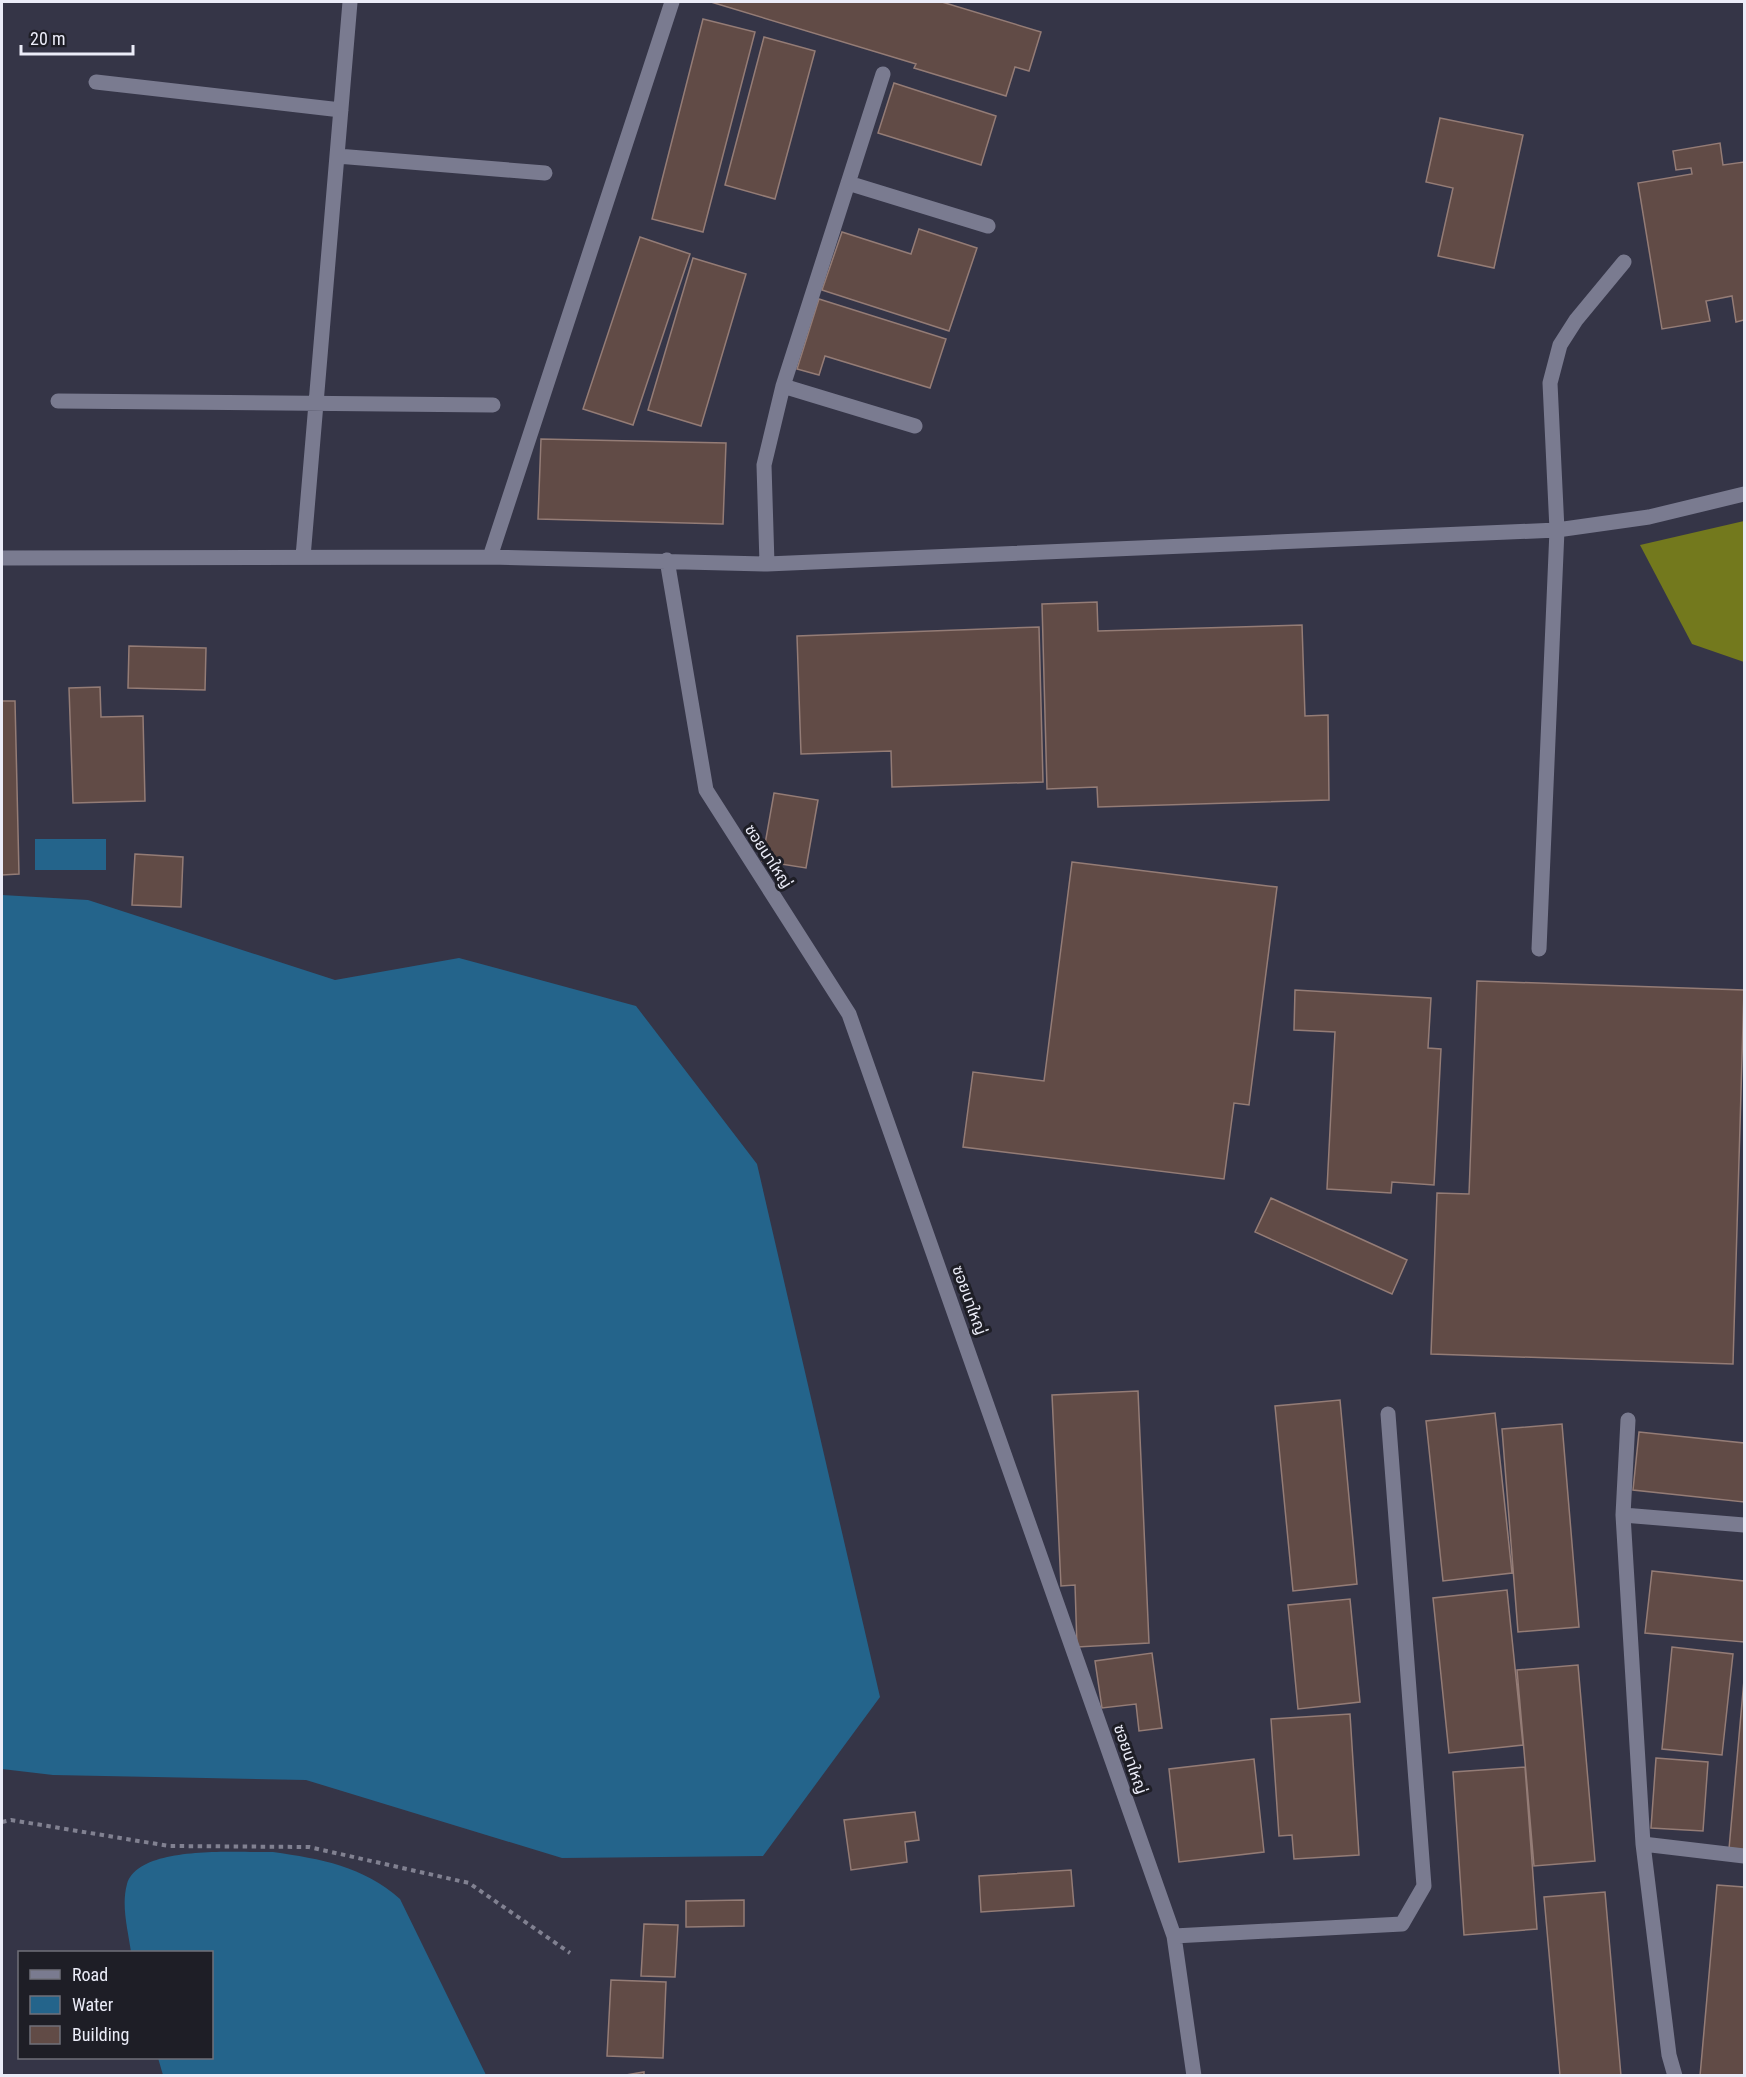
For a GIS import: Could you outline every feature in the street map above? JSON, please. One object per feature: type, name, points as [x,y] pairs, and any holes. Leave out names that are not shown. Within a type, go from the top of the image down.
[{"type":"street","points":[[303,557],[350,2]]},
{"type":"street","points":[[490,556],[672,2]]},
{"type":"street","points":[[767,564],[765,465],[783,386],[883,74]]},
{"type":"street","points":[[96,82],[341,110]]},
{"type":"street","points":[[337,156],[544,173]]},
{"type":"street","points":[[848,183],[988,226]]},
{"type":"street","points":[[1539,949],[1557,530],[1550,383],[1560,345],[1576,320],[1624,262]]},
{"type":"street","points":[[783,386],[915,426]]},
{"type":"street","points":[[58,401],[493,405]]},
{"type":"street","points":[[2,558],[490,556],[767,564],[1557,530],[1649,517],[1744,494]]},
{"type":"street","name":"ซอยนาใหญ่","points":[[667,560],[706,790],[849,1014],[1173,1936],[1194,2076]]},
{"type":"street","points":[[1173,1936],[1402,1924],[1424,1886],[1388,1414]]},
{"type":"street","points":[[1629,1420],[1623,1515],[1642,1844],[1669,2055],[1675,2076]]},
{"type":"street","points":[[1623,1515],[1744,1525]]},
{"type":"street","points":[[1642,1844],[1744,1856]]},
{"type":"path","points":[[2,1822],[11,1820],[169,1846],[309,1847],[469,1883],[570,1953]]},
{"type":"green space","points":[[1744,521],[1744,662],[1692,644],[1640,545]]},
{"type":"water","points":[[35,839],[106,839],[106,870],[35,870]]},
{"type":"water","points":[[2,895],[88,900],[335,980],[459,958],[636,1006],[757,1164],[880,1697],[763,1856],[562,1858],[306,1780],[53,1775],[2,1769]]},
{"type":"water","points":[[273,1852],[325,1861],[356,1871],[400,1899],[486,2075],[163,2075],[158,2059],[213,2059],[213,1951],[131,1951],[125,1892],[135,1871],[150,1862],[192,1853]]},
{"type":"building","points":[[711,2],[942,2],[1041,32],[1029,71],[1015,67],[1006,96],[914,68],[916,64]]},
{"type":"building","points":[[703,19],[755,32],[703,232],[652,219]]},
{"type":"building","points":[[764,37],[815,51],[775,199],[725,185]]},
{"type":"building","points":[[894,83],[996,116],[981,165],[878,133]]},
{"type":"building","points":[[1440,118],[1523,135],[1494,268],[1438,256],[1453,188],[1426,182]]},
{"type":"building","points":[[1720,143],[1723,165],[1744,162],[1744,320],[1736,322],[1732,296],[1706,301],[1710,321],[1662,329],[1638,183],[1692,174],[1691,168],[1676,170],[1673,151]]},
{"type":"building","points":[[919,229],[977,248],[949,331],[822,290],[842,232],[911,254]]},
{"type":"building","points":[[640,237],[690,254],[633,425],[583,409]]},
{"type":"building","points":[[693,258],[746,274],[701,426],[648,410]]},
{"type":"building","points":[[819,299],[946,339],[930,388],[825,356],[819,375],[797,369]]},
{"type":"building","points":[[541,439],[726,443],[723,524],[538,519]]},
{"type":"building","points":[[1097,602],[1098,631],[1302,625],[1305,716],[1328,715],[1329,800],[1098,807],[1097,787],[1047,789],[1042,604]]},
{"type":"building","points":[[1039,627],[1043,782],[892,787],[891,751],[801,754],[797,636]]},
{"type":"building","points":[[129,646],[206,648],[205,690],[128,688]]},
{"type":"building","points":[[100,687],[101,717],[143,716],[145,801],[73,803],[69,688]]},
{"type":"building","points":[[2,701],[15,701],[19,874],[2,875]]},
{"type":"building","points":[[774,793],[818,800],[806,868],[762,861]]},
{"type":"building","points":[[135,854],[183,857],[181,907],[132,905]]},
{"type":"building","points":[[1072,862],[1277,887],[1249,1105],[1234,1103],[1224,1179],[963,1147],[973,1072],[1044,1081]]},
{"type":"building","points":[[1477,981],[1744,990],[1733,1364],[1431,1354],[1437,1193],[1469,1194]]},
{"type":"building","points":[[1295,990],[1431,998],[1428,1048],[1441,1049],[1434,1185],[1392,1182],[1391,1193],[1327,1189],[1335,1032],[1294,1030]]},
{"type":"building","points":[[1271,1198],[1407,1260],[1392,1294],[1255,1232]]},
{"type":"building","points":[[1138,1391],[1149,1643],[1077,1647],[1075,1585],[1061,1586],[1052,1395]]},
{"type":"building","points":[[1340,1400],[1357,1584],[1293,1591],[1275,1406]]},
{"type":"building","points":[[1495,1413],[1512,1573],[1443,1581],[1426,1421]]},
{"type":"building","points":[[1562,1424],[1579,1627],[1518,1632],[1502,1429]]},
{"type":"building","points":[[1639,1432],[1744,1443],[1744,1502],[1633,1490]]},
{"type":"building","points":[[1652,1571],[1744,1581],[1744,1642],[1645,1633]]},
{"type":"building","points":[[1507,1590],[1523,1745],[1449,1753],[1433,1598]]},
{"type":"building","points":[[1350,1599],[1360,1702],[1298,1709],[1288,1605]]},
{"type":"building","points":[[1672,1647],[1733,1654],[1722,1755],[1662,1749]]},
{"type":"building","points":[[1152,1653],[1162,1728],[1139,1731],[1136,1704],[1102,1708],[1095,1661]]},
{"type":"building","points":[[1578,1665],[1595,1861],[1534,1866],[1517,1670]]},
{"type":"building","points":[[1744,1680],[1744,1850],[1729,1849]]},
{"type":"building","points":[[1350,1714],[1359,1855],[1294,1859],[1292,1835],[1279,1836],[1271,1719]]},
{"type":"building","points":[[1656,1758],[1708,1762],[1703,1831],[1651,1828]]},
{"type":"building","points":[[1254,1759],[1264,1852],[1179,1862],[1169,1769]]},
{"type":"building","points":[[1525,1767],[1537,1929],[1464,1935],[1453,1772]]},
{"type":"building","points":[[915,1812],[919,1840],[905,1842],[907,1862],[851,1870],[844,1820]]},
{"type":"building","points":[[1071,1870],[1074,1906],[981,1912],[979,1876]]},
{"type":"building","points":[[1717,1885],[1744,1887],[1744,2076],[1700,2076]]},
{"type":"building","points":[[1605,1892],[1621,2076],[1560,2076],[1544,1897]]},
{"type":"building","points":[[744,1900],[744,1926],[686,1927],[686,1901]]},
{"type":"building","points":[[644,1924],[678,1925],[675,1977],[641,1976]]},
{"type":"building","points":[[611,1980],[666,1982],[663,2058],[607,2056]]},
{"type":"building","points":[[644,2072],[644,2076],[620,2076]]}]
